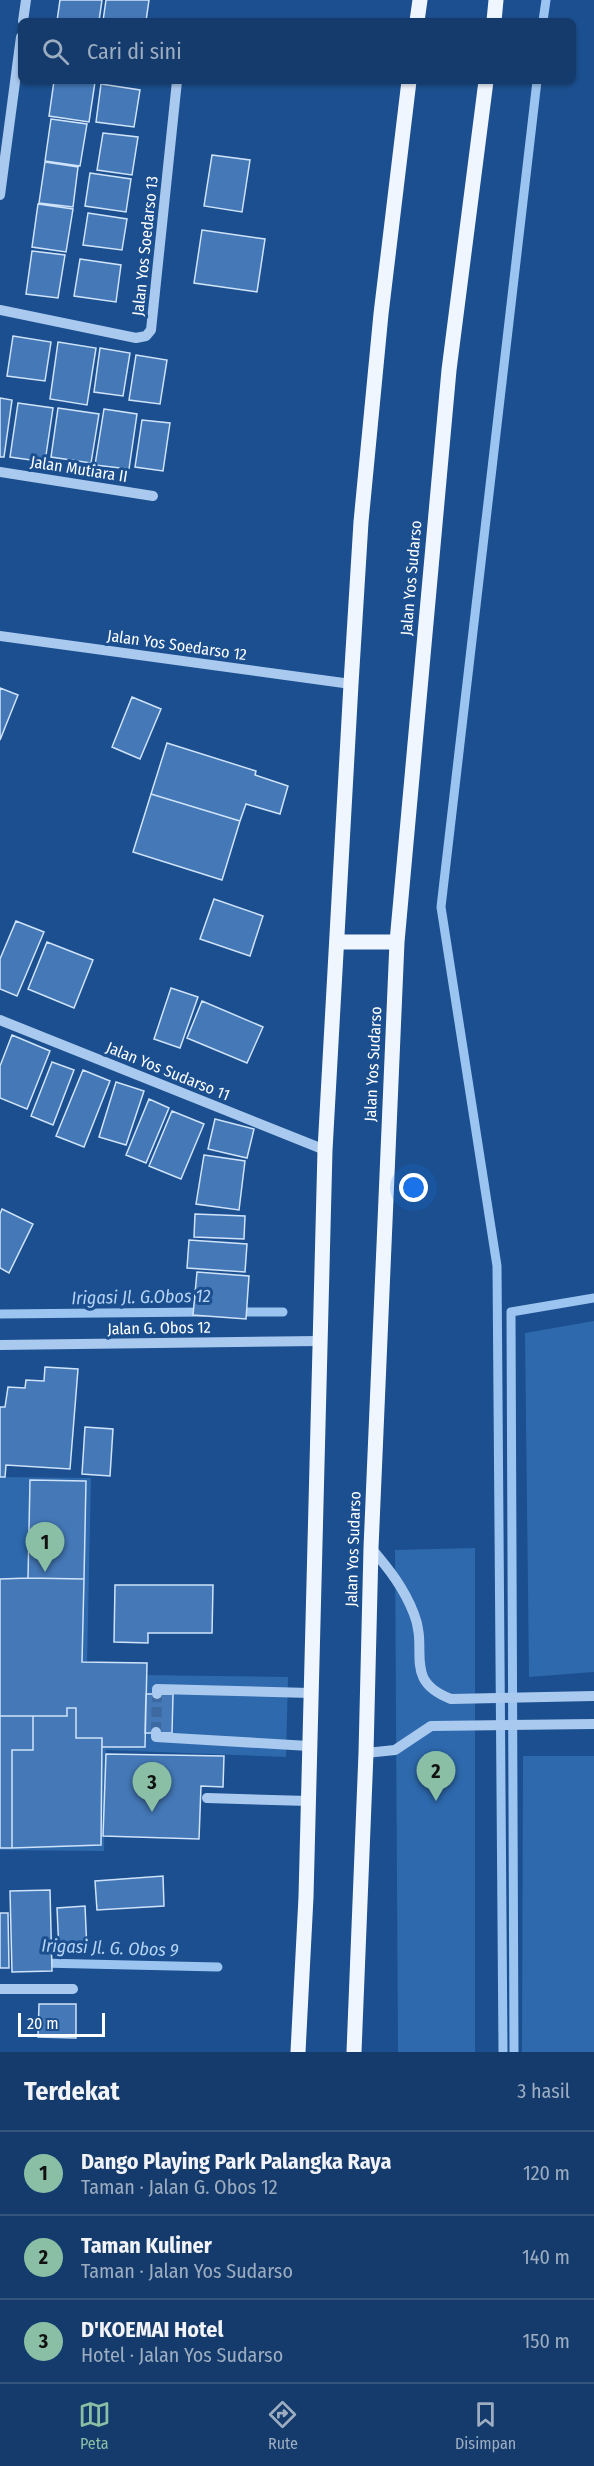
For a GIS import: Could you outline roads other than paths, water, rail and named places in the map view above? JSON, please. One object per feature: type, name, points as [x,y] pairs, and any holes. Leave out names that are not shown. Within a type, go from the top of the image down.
[{"type":"main road","points":[[417,18],[420,0]]},
{"type":"main road","points":[[494,18],[496,0]]},
{"type":"main road","points":[[298,2052],[317,1531],[319,1341],[325,1150],[351,684],[361,522],[381,314],[409,84]]},
{"type":"main road","name":"Jalan Yos Sudarso","points":[[354,2052],[366,1754],[371,1548],[398,942],[449,370],[486,84]]},
{"type":"main road","points":[[338,942],[398,942]]},
{"type":"street","points":[[23,18],[26,0]]},
{"type":"street","points":[[0,195],[18,59]]},
{"type":"street","name":"Jalan Yos Soedarso 13","points":[[0,310],[136,338],[146,336],[151,330],[177,84]]},
{"type":"street","name":"Jalan Mutiara II","points":[[0,472],[153,496]]},
{"type":"street","name":"Jalan Yos Soedarso 12","points":[[0,636],[351,684]]},
{"type":"street","name":"Jalan Yos Sudarso 11","points":[[0,1020],[325,1150]]},
{"type":"street","name":"Jalan G. Obos 12","points":[[0,1345],[319,1341]]},
{"type":"street","points":[[371,1548],[398,1580],[415,1617],[422,1676],[431,1692],[451,1699],[594,1696]]},
{"type":"street","points":[[157,1694],[157,1689],[310,1693]]},
{"type":"street","points":[[366,1754],[395,1750],[431,1726],[594,1724]]},
{"type":"street","points":[[156,1732],[156,1737],[309,1746]]},
{"type":"street","points":[[207,1798],[308,1801]]},
{"type":"street","points":[[0,1989],[73,1989]]},
{"type":"waterway","points":[[543,18],[546,0]]},
{"type":"waterway","points":[[503,2052],[497,1266],[441,907],[537,84]]},
{"type":"waterway","points":[[514,2052],[511,1312],[594,1298]]},
{"type":"waterway","name":"Irigasi Jl. G.Obos 12","points":[[0,1314],[205,1312]]},
{"type":"waterway","name":"Irigasi Jl. G.Obos 12","points":[[236,1312],[283,1312]]},
{"type":"waterway","name":"Irigasi Jl. G. Obos 9","points":[[41,1963],[218,1967]]},
{"type":"tunnel","points":[[156,1732],[157,1694]]},
{"type":"place","name":"Dango Playing Park Palangka Raya","points":[[45,1572]]},
{"type":"place","name":"Taman Kuliner","points":[[436,1801]]},
{"type":"place","name":"D'KOEMAI Hotel","points":[[152,1812]]}]
